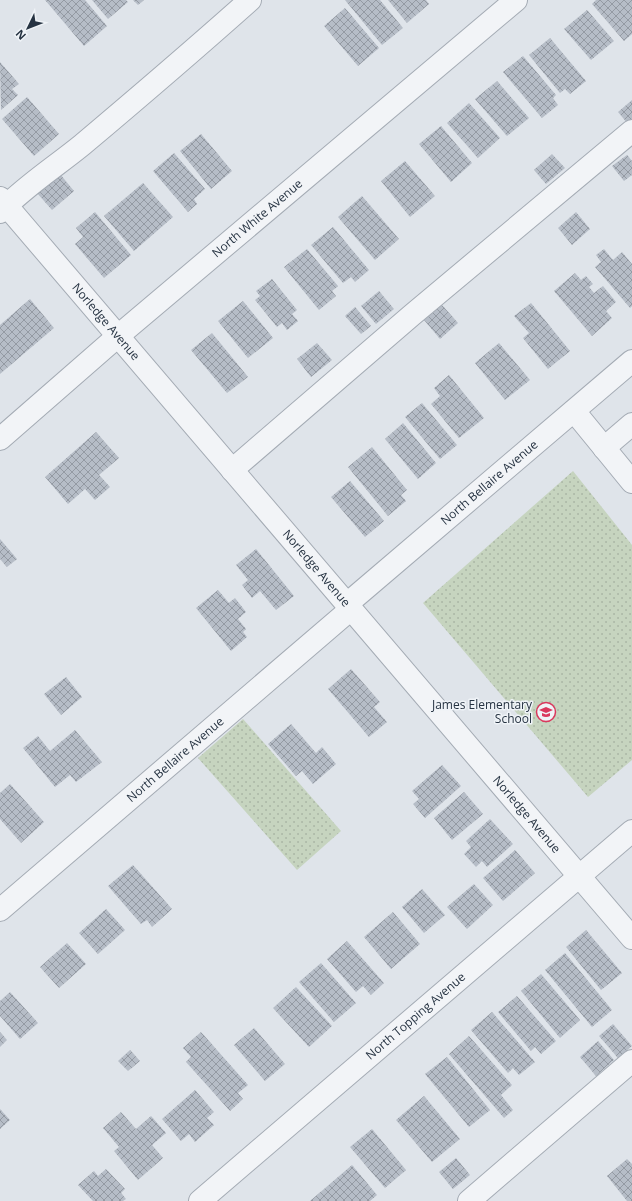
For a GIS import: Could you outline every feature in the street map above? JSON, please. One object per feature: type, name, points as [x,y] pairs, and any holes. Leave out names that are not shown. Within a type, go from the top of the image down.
[{"type":"street","points":[[2,205],[63,161],[122,112],[250,0]]},
{"type":"street","name":"North White Avenue","points":[[0,439],[118,336],[516,0]]},
{"type":"street","points":[[232,470],[406,320],[632,131]]},
{"type":"street","name":"Norledge Avenue","points":[[2,205],[118,336],[632,938]]},
{"type":"street","name":"North Bellaire Avenue","points":[[0,910],[632,361]]},
{"type":"street","points":[[574,411],[632,482]]},
{"type":"street","points":[[604,448],[632,424]]},
{"type":"street","name":"North Topping Avenue","points":[[200,1201],[632,831]]},
{"type":"street","points":[[469,1201],[632,1061]]},
{"type":"green space","points":[[573,471],[632,545],[632,760],[588,797],[423,603]]},
{"type":"green space","points":[[243,719],[341,831],[297,870],[198,758]]},
{"type":"building","points":[[45,0],[85,0],[107,26],[84,46]]},
{"type":"building","points":[[92,0],[126,0],[128,2],[108,19]]},
{"type":"building","points":[[133,0],[144,0],[138,5]]},
{"type":"building","points":[[345,0],[380,0],[403,28],[382,45]]},
{"type":"building","points":[[388,0],[426,0],[429,4],[407,23]]},
{"type":"building","points":[[596,0],[632,0],[632,34],[624,41],[592,4]]},
{"type":"building","points":[[345,8],[379,48],[358,66],[324,26]]},
{"type":"building","points":[[587,10],[614,41],[591,60],[564,29]]},
{"type":"building","points":[[550,38],[586,81],[570,94],[565,89],[560,93],[529,55]]},
{"type":"building","points":[[523,56],[556,95],[553,98],[558,105],[542,118],[503,72]]},
{"type":"building","points":[[0,62],[19,84],[12,89],[18,95],[1,110]]},
{"type":"building","points":[[497,81],[529,118],[507,136],[475,99]]},
{"type":"building","points":[[27,97],[59,134],[34,156],[2,119]]},
{"type":"building","points":[[632,100],[632,120],[628,124],[618,112]]},
{"type":"building","points":[[469,103],[500,138],[478,158],[447,123]]},
{"type":"building","points":[[441,126],[472,163],[451,182],[419,144]]},
{"type":"building","points":[[201,134],[232,171],[211,189],[180,151]]},
{"type":"building","points":[[174,153],[205,189],[194,199],[197,204],[188,212],[153,171]]},
{"type":"building","points":[[552,154],[565,168],[546,184],[534,170]]},
{"type":"building","points":[[627,155],[632,161],[632,175],[624,181],[612,166]]},
{"type":"building","points":[[405,161],[435,196],[410,217],[381,181]]},
{"type":"building","points":[[60,174],[74,191],[52,210],[37,193]]},
{"type":"building","points":[[143,183],[173,217],[134,251],[104,216]]},
{"type":"building","points":[[362,196],[399,239],[375,260],[338,217]]},
{"type":"building","points":[[95,212],[131,255],[104,278],[75,244],[83,237],[76,228]]},
{"type":"building","points":[[576,212],[590,229],[572,245],[558,228]]},
{"type":"building","points":[[333,227],[369,270],[355,282],[351,277],[343,283],[311,245]]},
{"type":"building","points":[[307,249],[338,286],[332,291],[336,296],[319,310],[284,267]]},
{"type":"building","points":[[604,249],[613,260],[622,252],[632,264],[632,306],[630,308],[595,267],[601,262],[596,255]]},
{"type":"building","points":[[575,273],[581,280],[586,276],[593,284],[589,287],[594,293],[603,286],[616,302],[606,311],[612,318],[592,336],[554,291]]},
{"type":"building","points":[[272,279],[297,310],[292,314],[298,321],[287,330],[282,323],[277,327],[255,300],[260,296],[256,291]]},
{"type":"building","points":[[379,291],[394,309],[376,324],[361,306]]},
{"type":"building","points":[[30,299],[54,328],[0,374],[0,325]]},
{"type":"building","points":[[243,301],[273,338],[248,358],[218,321]]},
{"type":"building","points":[[531,303],[570,351],[548,369],[523,338],[529,333],[514,316]]},
{"type":"building","points":[[442,305],[458,323],[440,339],[424,320]]},
{"type":"building","points":[[355,307],[371,326],[361,334],[345,316]]},
{"type":"building","points":[[212,333],[248,377],[227,393],[191,350]]},
{"type":"building","points":[[317,343],[332,360],[311,377],[297,359]]},
{"type":"building","points":[[499,343],[530,380],[505,400],[475,363]]},
{"type":"building","points":[[449,375],[484,418],[459,438],[431,404],[440,396],[434,388]]},
{"type":"building","points":[[422,403],[457,445],[440,459],[405,417]]},
{"type":"building","points":[[403,423],[436,463],[418,479],[385,439]]},
{"type":"building","points":[[96,432],[119,458],[99,475],[110,487],[95,500],[85,489],[68,504],[45,477]]},
{"type":"building","points":[[372,447],[407,490],[401,495],[406,501],[388,516],[348,467]]},
{"type":"building","points":[[350,481],[384,521],[365,537],[331,497]]},
{"type":"building","points":[[0,539],[17,559],[7,567],[0,559]]},
{"type":"building","points":[[256,549],[294,596],[276,610],[260,591],[252,598],[242,585],[248,580],[236,565]]},
{"type":"building","points":[[218,590],[229,603],[235,598],[246,612],[238,619],[246,629],[243,632],[247,637],[231,651],[196,608]]},
{"type":"building","points":[[351,669],[380,702],[374,707],[387,722],[369,737],[328,689]]},
{"type":"building","points":[[66,677],[82,697],[61,715],[44,694]]},
{"type":"building","points":[[291,724],[316,753],[322,747],[336,764],[313,784],[302,771],[296,776],[268,744]]},
{"type":"building","points":[[75,730],[102,762],[76,782],[70,775],[55,787],[23,748],[38,736],[50,751]]},
{"type":"building","points":[[442,765],[461,786],[425,818],[413,804],[419,799],[412,791]]},
{"type":"building","points":[[10,784],[44,822],[21,843],[0,819],[0,793]]},
{"type":"building","points":[[464,792],[483,814],[452,840],[434,818]]},
{"type":"building","points":[[490,819],[513,844],[487,867],[482,861],[476,867],[464,854],[471,847],[466,841]]},
{"type":"building","points":[[515,850],[535,873],[503,901],[483,878]]},
{"type":"building","points":[[133,865],[172,909],[152,927],[147,920],[141,924],[108,886]]},
{"type":"building","points":[[474,884],[493,905],[467,929],[447,907]]},
{"type":"building","points":[[422,889],[445,915],[424,933],[402,907]]},
{"type":"building","points":[[106,909],[125,930],[98,954],[79,933]]},
{"type":"building","points":[[393,912],[420,944],[391,969],[364,937]]},
{"type":"building","points":[[586,930],[622,973],[601,990],[566,947]]},
{"type":"building","points":[[347,941],[384,983],[371,995],[363,986],[356,992],[327,959]]},
{"type":"building","points":[[67,943],[86,964],[59,988],[40,967]]},
{"type":"building","points":[[565,953],[612,1010],[592,1027],[545,970]]},
{"type":"building","points":[[321,963],[356,1003],[334,1022],[299,982]]},
{"type":"building","points":[[541,974],[580,1020],[560,1038],[521,991]]},
{"type":"building","points":[[296,987],[332,1026],[309,1047],[273,1008]]},
{"type":"building","points":[[10,992],[38,1023],[20,1039],[0,1016],[0,1001]]},
{"type":"building","points":[[517,996],[556,1041],[541,1054],[535,1047],[531,1051],[498,1012]]},
{"type":"building","points":[[492,1012],[535,1062],[519,1075],[513,1068],[508,1073],[471,1030]]},
{"type":"building","points":[[613,1024],[632,1046],[618,1058],[599,1036]]},
{"type":"building","points":[[254,1028],[285,1064],[265,1081],[234,1045]]},
{"type":"building","points":[[0,1032],[7,1040],[0,1047]]},
{"type":"building","points":[[201,1032],[248,1085],[238,1093],[243,1099],[230,1111],[186,1062],[191,1057],[183,1048]]},
{"type":"building","points":[[469,1036],[512,1085],[501,1095],[513,1110],[504,1118],[449,1054]]},
{"type":"building","points":[[598,1041],[614,1060],[596,1076],[580,1057]]},
{"type":"building","points":[[130,1050],[140,1061],[128,1071],[118,1061]]},
{"type":"building","points":[[447,1057],[490,1110],[469,1127],[425,1074]]},
{"type":"building","points":[[195,1090],[214,1112],[207,1118],[214,1125],[195,1142],[189,1134],[181,1141],[162,1119]]},
{"type":"building","points":[[424,1096],[460,1139],[432,1162],[396,1120]]},
{"type":"building","points":[[0,1109],[10,1120],[0,1129]]},
{"type":"building","points":[[121,1112],[136,1129],[151,1116],[166,1133],[152,1145],[163,1158],[138,1180],[114,1151],[119,1147],[103,1128]]},
{"type":"building","points":[[372,1129],[406,1170],[385,1188],[350,1147]]},
{"type":"building","points":[[456,1158],[470,1175],[453,1189],[439,1172]]},
{"type":"building","points":[[627,1159],[632,1164],[632,1201],[627,1201],[607,1176]]},
{"type":"building","points":[[352,1165],[377,1195],[370,1201],[310,1201]]},
{"type":"building","points":[[106,1169],[125,1189],[121,1193],[126,1199],[123,1201],[93,1201],[78,1185],[94,1171],[98,1176]]},
{"type":"place","name":"James Elementary School","points":[[546,712]]}]
